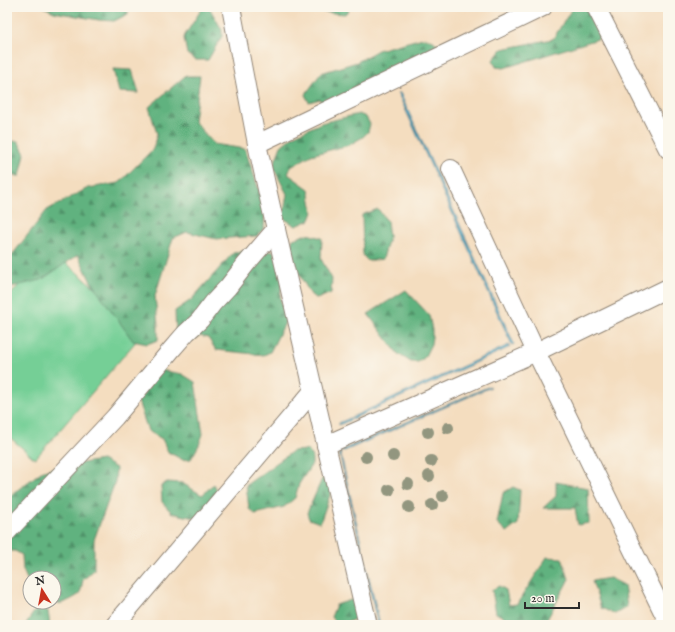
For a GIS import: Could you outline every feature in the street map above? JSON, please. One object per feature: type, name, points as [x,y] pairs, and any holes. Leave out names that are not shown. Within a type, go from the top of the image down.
[{"type":"street","points":[[230,7],[257,144],[368,625]]},
{"type":"street","points":[[257,144],[542,7]]},
{"type":"street","points":[[596,7],[668,149]]},
{"type":"street","points":[[451,169],[536,352],[668,622]]},
{"type":"street","points":[[7,532],[115,417],[186,333],[200,320],[276,229]]},
{"type":"street","points":[[326,445],[536,352],[668,288]]},
{"type":"street","points":[[115,625],[313,391]]},
{"type":"green space","points":[[44,7],[128,7],[128,14],[114,21],[99,20],[54,12]]},
{"type":"green space","points":[[203,7],[209,7],[222,30],[222,36],[208,60],[196,60],[187,54],[184,38]]},
{"type":"green space","points":[[317,7],[352,7],[345,14],[323,12]]},
{"type":"green space","points":[[573,7],[605,7],[606,9],[598,39],[504,68],[496,67],[493,60],[502,49],[553,39]]},
{"type":"green space","points":[[423,38],[432,40],[438,45],[437,52],[428,60],[381,74],[360,85],[325,112],[320,99],[309,102],[305,95],[321,73],[357,62],[378,50]]},
{"type":"green space","points":[[113,69],[132,70],[139,93],[119,92]]},
{"type":"green space","points":[[185,76],[200,76],[194,121],[214,144],[245,149],[265,208],[264,228],[261,232],[257,236],[216,239],[187,232],[173,238],[155,296],[158,340],[147,344],[133,341],[91,282],[78,255],[41,280],[11,287],[7,273],[9,259],[47,210],[88,188],[119,183],[153,149],[157,134],[149,107]]},
{"type":"green space","points":[[359,114],[366,117],[370,124],[368,132],[363,137],[349,145],[311,155],[291,167],[288,174],[309,189],[313,212],[310,220],[296,226],[283,218],[287,194],[273,167],[281,146],[293,136],[321,123]]},
{"type":"green space","points":[[18,141],[25,154],[20,176],[7,175],[7,142]]},
{"type":"green space","points":[[378,209],[387,221],[389,237],[383,259],[368,261],[363,256],[362,215]]},
{"type":"green space","points":[[307,234],[322,238],[321,259],[332,279],[331,293],[317,299],[311,295],[287,253],[293,239]]},
{"type":"green space","points":[[50,249],[145,331],[35,459],[7,435],[7,299]]},
{"type":"green space","points":[[258,249],[274,252],[283,275],[280,298],[287,319],[270,352],[264,355],[216,350],[208,338],[200,336],[181,346],[176,340],[175,311],[191,300],[233,253]]},
{"type":"green space","points":[[406,290],[429,315],[432,330],[431,344],[424,358],[418,362],[411,362],[398,354],[368,314]]},
{"type":"green space","points":[[160,370],[182,374],[195,382],[203,434],[191,459],[183,460],[168,452],[162,439],[148,431],[138,401]]},
{"type":"green space","points":[[308,450],[312,457],[312,464],[299,484],[295,498],[284,507],[255,514],[249,509],[246,485],[293,451]]},
{"type":"green space","points":[[102,460],[116,468],[115,482],[94,540],[94,570],[83,580],[80,594],[62,603],[62,570],[23,570],[22,555],[15,551],[7,551],[7,498],[41,472],[56,467]]},
{"type":"green space","points":[[332,474],[335,481],[320,523],[309,519],[307,513],[322,479]]},
{"type":"green space","points":[[167,482],[182,483],[202,495],[214,484],[219,495],[203,520],[172,513],[162,502],[161,486]]},
{"type":"green space","points":[[556,482],[588,488],[589,523],[578,525],[575,508],[543,508],[556,496]]},
{"type":"green space","points":[[513,487],[520,490],[518,524],[507,532],[497,523],[503,493]]},
{"type":"green space","points":[[547,557],[562,558],[569,579],[544,625],[516,625],[515,623],[496,613],[492,590],[499,586],[506,590],[509,605],[517,604]]},
{"type":"green space","points":[[610,578],[624,585],[627,607],[615,614],[601,608],[592,581]]},
{"type":"green space","points":[[357,598],[365,615],[337,625],[331,617],[336,605]]},
{"type":"green space","points":[[38,610],[48,611],[50,625],[25,625],[34,612]]},
{"type":"water","points":[[398,93],[400,93],[514,344],[512,345]]},
{"type":"water","points":[[509,345],[510,347],[339,425],[339,423]]},
{"type":"water","points":[[490,386],[491,387],[342,452],[342,450]]},
{"type":"water","points":[[340,451],[380,625],[378,625]]}]
